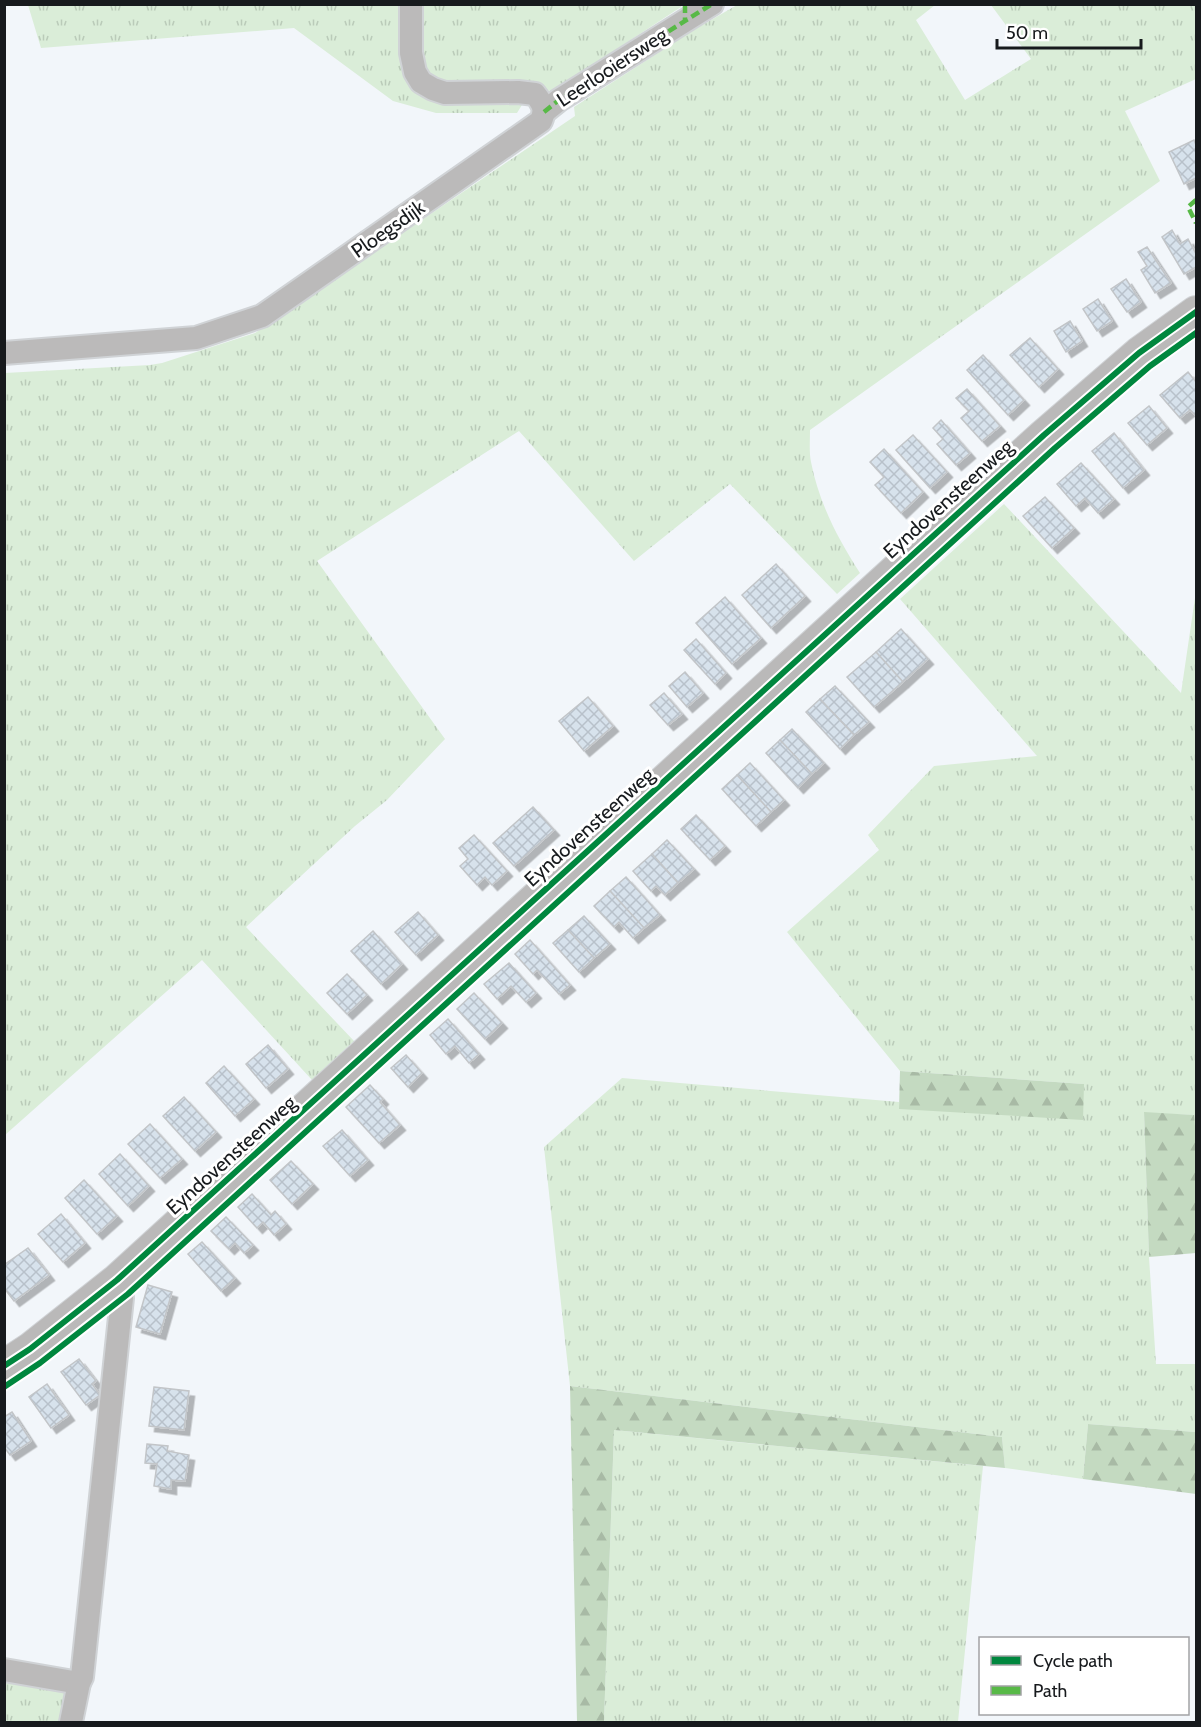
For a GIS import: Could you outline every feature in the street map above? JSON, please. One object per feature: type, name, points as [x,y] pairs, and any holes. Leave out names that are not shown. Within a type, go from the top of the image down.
[{"type":"street","points":[[411,4],[411,53],[415,72],[421,82],[433,90],[445,93],[518,92],[535,94],[543,104],[544,112]]},
{"type":"street","name":"Leerlooiersweg","points":[[544,112],[559,100],[712,4]]},
{"type":"street","name":"Ploegsdijk","points":[[4,353],[196,338],[262,316],[541,121],[544,112]]},
{"type":"street","name":"Eyndovensteenweg","points":[[4,1366],[30,1349],[117,1281],[1044,435],[1139,353],[1197,312]]},
{"type":"street","points":[[71,1722],[78,1683],[82,1677],[122,1298],[117,1281]]},
{"type":"street","points":[[4,1670],[78,1683]]},
{"type":"green space","points":[[28,5],[403,5],[406,74],[525,100],[517,113],[436,113],[393,101],[294,28],[41,48]]},
{"type":"green space","points":[[418,5],[681,5],[681,7],[553,91],[462,85],[431,79],[422,68]]},
{"type":"green space","points":[[737,5],[935,5],[916,20],[965,100],[1031,59],[991,5],[1196,5],[1196,79],[1125,111],[1160,181],[810,430],[810,458],[819,492],[837,534],[860,573],[837,594],[730,484],[634,561],[519,431],[317,561],[445,739],[387,800],[355,826],[246,927],[354,1041],[312,1080],[202,960],[5,1135],[5,373],[150,365],[255,333],[575,116],[574,107],[692,31]]},
{"type":"green space","points":[[1004,504],[1181,693],[1196,591],[1196,1136],[1193,1115],[1144,1113],[1149,1257],[1156,1364],[1196,1364],[1196,1432],[1088,1424],[1083,1479],[1005,1468],[1002,1437],[570,1386],[544,1147],[622,1078],[899,1102],[899,1108],[1084,1084],[900,1071],[787,932],[879,850],[868,835],[934,766],[1037,756],[900,599]]},
{"type":"green space","points":[[900,1071],[1084,1084],[1083,1120],[899,1109]]},
{"type":"green space","points":[[1144,1112],[1194,1115],[1196,1253],[1149,1257]]},
{"type":"green space","points":[[570,1386],[1002,1437],[1005,1468],[614,1430],[604,1722],[577,1722]]},
{"type":"green space","points":[[1088,1424],[1196,1432],[1196,1494],[1083,1479]]},
{"type":"green space","points":[[614,1430],[983,1466],[958,1722],[604,1722]]},
{"type":"green space","points":[[4,1675],[66,1688],[67,1722],[5,1722]]},
{"type":"building","points":[[1194,140],[1196,178],[1184,184],[1169,152]]},
{"type":"building","points":[[1172,230],[1180,244],[1188,239],[1196,254],[1196,267],[1184,274],[1162,237]]},
{"type":"building","points":[[1147,247],[1171,283],[1155,293],[1141,270],[1147,266],[1138,252]]},
{"type":"building","points":[[1126,279],[1141,302],[1127,312],[1111,289]]},
{"type":"building","points":[[1098,299],[1112,321],[1097,331],[1083,309]]},
{"type":"building","points":[[1070,321],[1082,341],[1066,352],[1054,331]]},
{"type":"building","points":[[1030,338],[1058,369],[1039,387],[1010,355]]},
{"type":"building","points":[[983,355],[1024,400],[1008,415],[967,370]]},
{"type":"building","points":[[1188,372],[1196,382],[1196,413],[1195,415],[1190,410],[1180,418],[1160,395]]},
{"type":"building","points":[[967,389],[1000,426],[982,441],[961,418],[969,411],[956,398]]},
{"type":"building","points":[[1149,406],[1167,428],[1147,445],[1128,423]]},
{"type":"building","points":[[941,420],[970,453],[956,465],[937,444],[943,439],[933,428]]},
{"type":"building","points":[[1114,433],[1144,470],[1123,488],[1092,451]]},
{"type":"building","points":[[913,435],[947,472],[930,488],[896,450]]},
{"type":"building","points":[[884,449],[923,492],[901,513],[875,485],[884,477],[870,462]]},
{"type":"building","points":[[1081,463],[1114,499],[1098,513],[1085,498],[1076,506],[1057,484]]},
{"type":"building","points":[[1045,497],[1074,528],[1052,548],[1023,516]]},
{"type":"building","points":[[776,564],[805,596],[771,628],[742,595]]},
{"type":"building","points":[[725,597],[761,638],[732,664],[696,623]]},
{"type":"building","points":[[901,629],[928,659],[903,682],[876,652]]},
{"type":"building","points":[[696,639],[726,673],[715,684],[684,650]]},
{"type":"building","points":[[876,652],[903,682],[874,707],[847,677]]},
{"type":"building","points":[[685,672],[703,693],[687,707],[669,686]]},
{"type":"building","points":[[835,686],[869,722],[854,735],[820,699]]},
{"type":"building","points":[[664,693],[682,714],[668,725],[650,705]]},
{"type":"building","points":[[588,697],[613,726],[584,751],[559,721]]},
{"type":"building","points":[[820,699],[854,735],[840,749],[806,712]]},
{"type":"building","points":[[792,729],[824,763],[812,774],[780,740]]},
{"type":"building","points":[[780,740],[812,774],[798,788],[766,753]]},
{"type":"building","points":[[750,763],[784,800],[771,812],[737,775]]},
{"type":"building","points":[[737,775],[771,812],[756,826],[722,789]]},
{"type":"building","points":[[533,807],[554,830],[514,866],[493,843]]},
{"type":"building","points":[[696,815],[725,846],[710,860],[681,829]]},
{"type":"building","points":[[474,835],[507,871],[492,885],[485,877],[477,885],[460,866],[468,859],[459,848]]},
{"type":"building","points":[[667,840],[694,869],[678,883],[652,854]]},
{"type":"building","points":[[652,854],[678,883],[665,895],[656,886],[651,891],[633,871]]},
{"type":"building","points":[[626,877],[660,915],[644,928],[610,891]]},
{"type":"building","points":[[610,891],[644,928],[633,938],[619,922],[614,927],[594,906]]},
{"type":"building","points":[[418,912],[438,935],[416,955],[395,932]]},
{"type":"building","points":[[584,916],[610,944],[594,958],[568,930]]},
{"type":"building","points":[[568,930],[594,958],[579,972],[553,943]]},
{"type":"building","points":[[373,931],[402,964],[381,984],[351,951]]},
{"type":"building","points":[[530,940],[570,985],[559,994],[537,970],[533,974],[515,954]]},
{"type":"building","points":[[509,963],[536,993],[526,1002],[511,986],[497,999],[484,984]]},
{"type":"building","points":[[347,974],[367,995],[347,1014],[327,993]]},
{"type":"building","points":[[474,993],[502,1023],[485,1039],[457,1009]]},
{"type":"building","points":[[448,1019],[479,1054],[469,1063],[455,1046],[446,1054],[430,1035]]},
{"type":"building","points":[[268,1045],[288,1069],[266,1088],[246,1064]]},
{"type":"building","points":[[406,1055],[422,1073],[408,1087],[391,1068]]},
{"type":"building","points":[[224,1066],[254,1099],[235,1116],[206,1083]]},
{"type":"building","points":[[370,1085],[383,1099],[380,1102],[400,1125],[379,1143],[346,1107]]},
{"type":"building","points":[[184,1097],[216,1132],[195,1151],[163,1116]]},
{"type":"building","points":[[150,1124],[182,1159],[160,1178],[128,1144]]},
{"type":"building","points":[[342,1130],[368,1160],[350,1176],[323,1146]]},
{"type":"building","points":[[120,1154],[149,1186],[128,1206],[99,1174]]},
{"type":"building","points":[[291,1161],[313,1184],[292,1204],[270,1180]]},
{"type":"building","points":[[84,1180],[117,1216],[97,1234],[65,1198]]},
{"type":"building","points":[[252,1194],[271,1215],[275,1211],[286,1224],[274,1235],[263,1222],[257,1228],[238,1207]]},
{"type":"building","points":[[61,1214],[85,1243],[63,1262],[38,1234]]},
{"type":"building","points":[[226,1217],[253,1245],[244,1253],[235,1243],[229,1249],[211,1231]]},
{"type":"building","points":[[202,1242],[235,1278],[221,1291],[188,1254]]},
{"type":"building","points":[[28,1248],[49,1275],[14,1301],[4,1288],[4,1265]]},
{"type":"building","points":[[148,1285],[172,1292],[160,1334],[136,1327]]},
{"type":"building","points":[[79,1359],[96,1381],[92,1384],[100,1395],[86,1405],[61,1372]]},
{"type":"building","points":[[47,1384],[69,1415],[51,1428],[29,1397]]},
{"type":"building","points":[[154,1387],[189,1391],[184,1430],[149,1426]]},
{"type":"building","points":[[12,1412],[31,1441],[10,1455],[4,1447],[4,1417]]},
{"type":"building","points":[[147,1444],[168,1446],[167,1451],[189,1455],[185,1481],[171,1480],[171,1489],[154,1486],[157,1464],[145,1463]]},
{"type":"marked path","points":[[685,4],[685,21]]},
{"type":"marked path","points":[[544,112],[559,100],[712,4]]},
{"type":"marked path","points":[[1196,200],[1188,207],[1196,223]]},
{"type":"cycle path","points":[[4,1366],[30,1349],[117,1280],[1044,435],[1139,353],[1196,312]]},
{"type":"cycle path","points":[[4,1387],[40,1363],[128,1294],[1055,448],[1150,366],[1196,333]]}]
